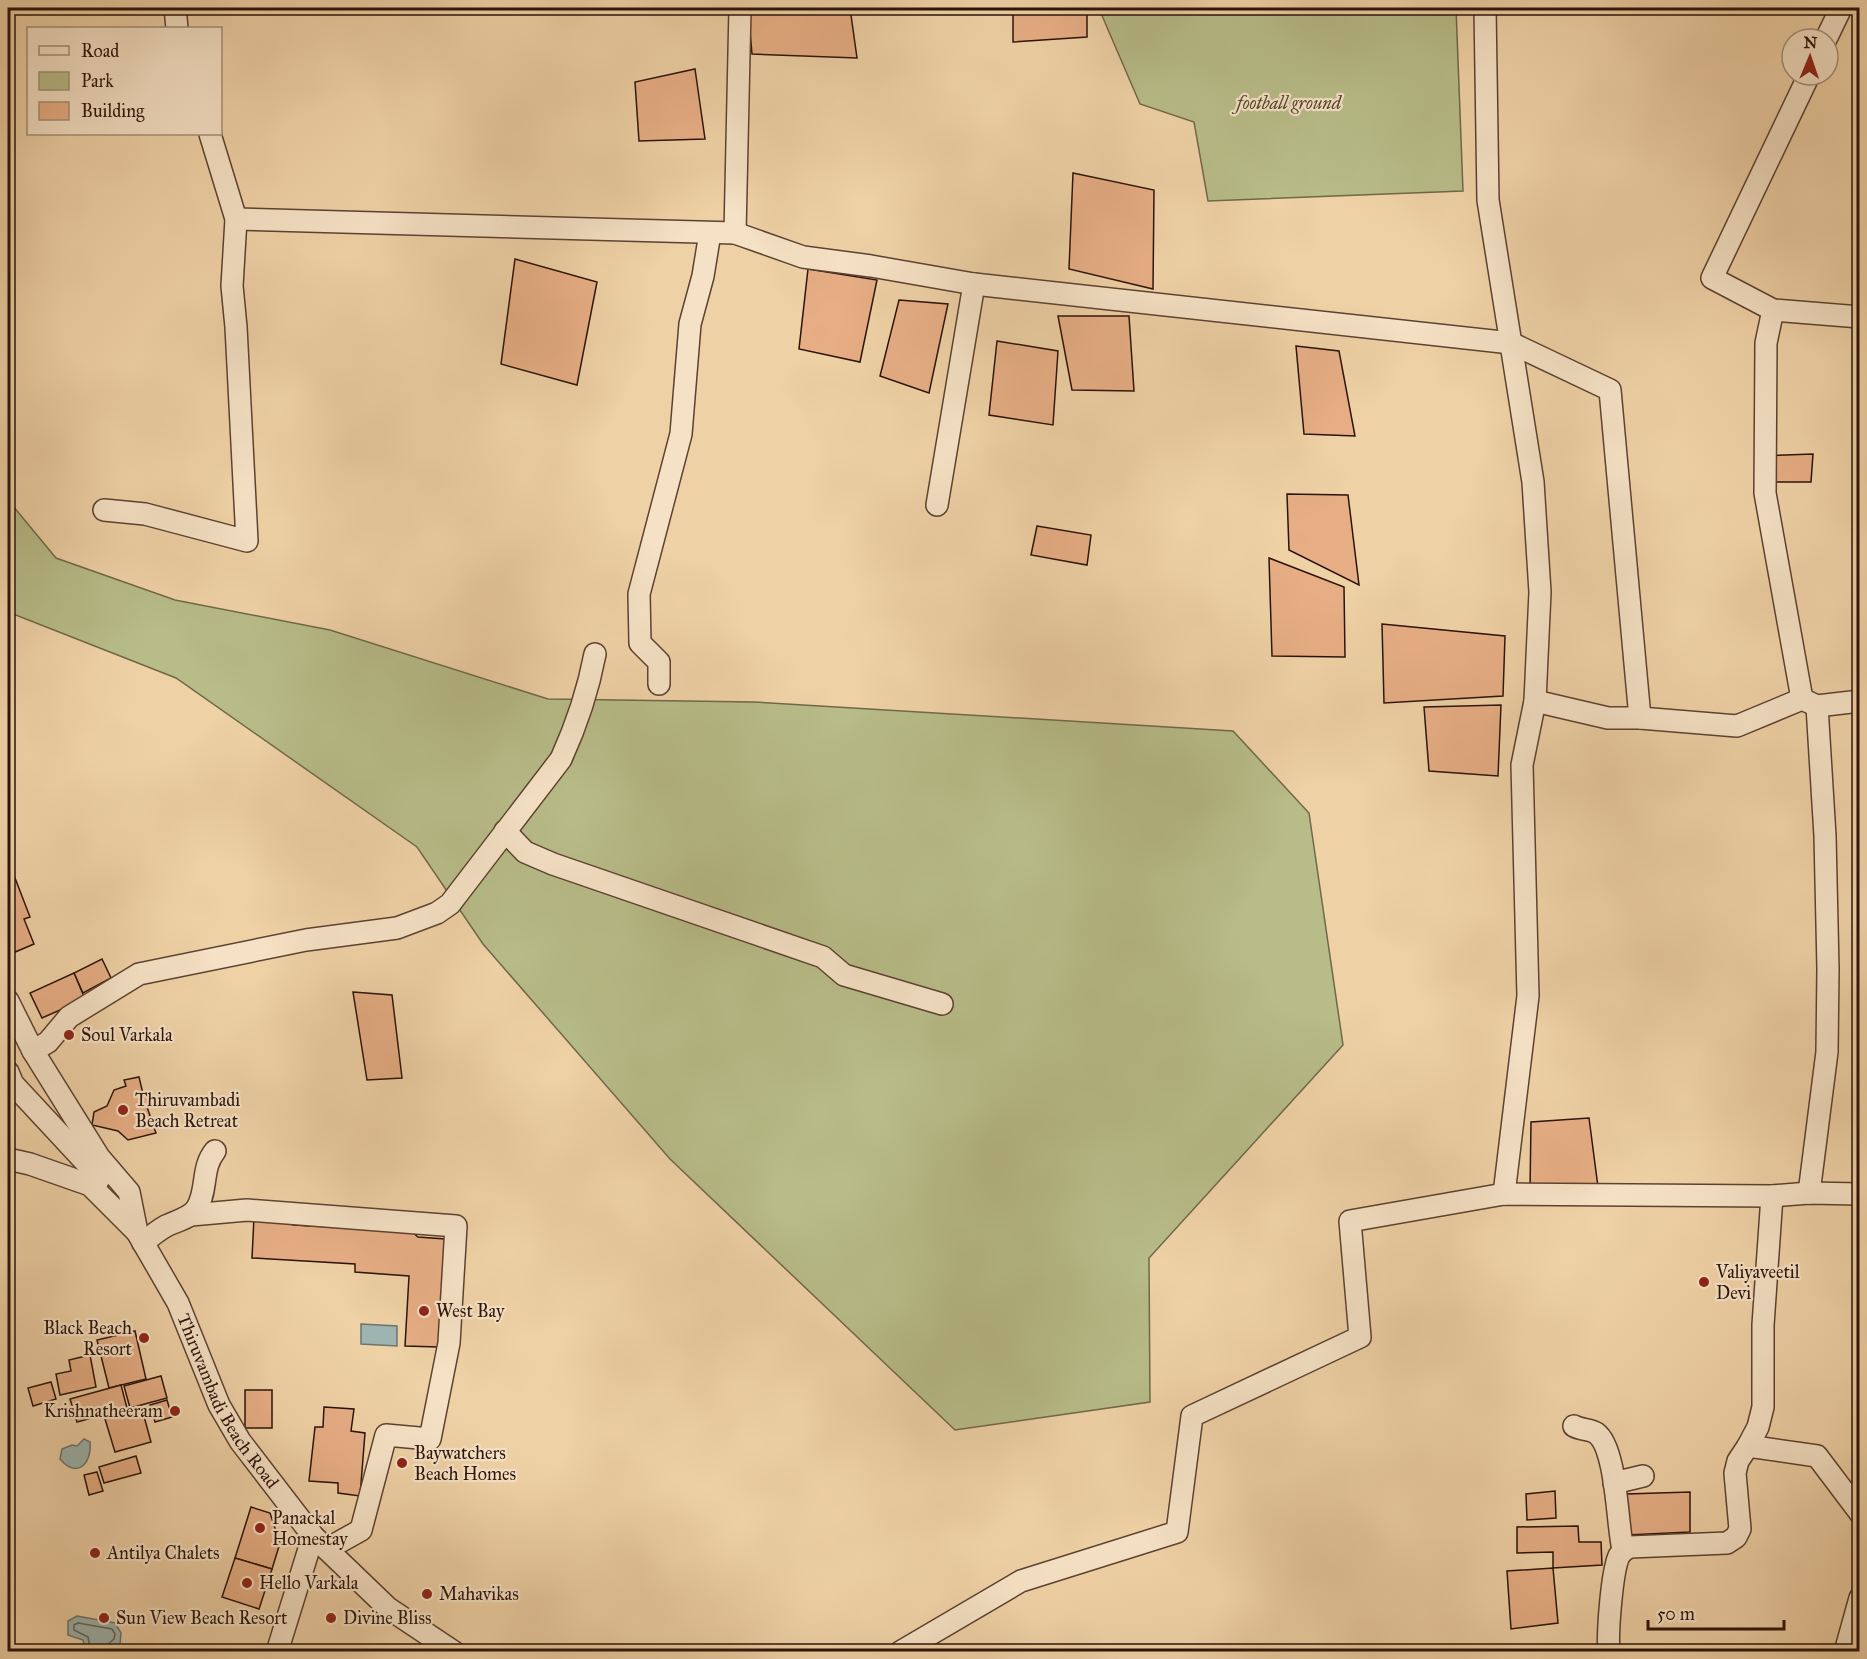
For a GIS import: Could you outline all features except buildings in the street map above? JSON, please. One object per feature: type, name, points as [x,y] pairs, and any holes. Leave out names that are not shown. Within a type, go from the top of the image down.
[{"type":"street","points":[[175,8],[177,27]]},
{"type":"street","points":[[735,233],[740,8]]},
{"type":"street","points":[[1485,8],[1488,200],[1533,482],[1540,592],[1535,701],[1522,765],[1528,996],[1504,1194]]},
{"type":"street","points":[[1832,27],[1841,8]]},
{"type":"street","points":[[1803,87],[1712,278],[1773,310],[1860,317]]},
{"type":"street","points":[[104,510],[145,514],[247,541],[232,286],[236,219],[210,135]]},
{"type":"street","points":[[236,219],[735,233],[803,257],[974,284],[1510,343],[1610,390],[1640,718]]},
{"type":"street","points":[[659,684],[659,662],[640,643],[639,594],[681,434],[690,324],[703,276],[710,233]]},
{"type":"street","points":[[937,505],[974,284]]},
{"type":"street","points":[[1773,310],[1766,343],[1765,493],[1810,702],[1825,836],[1827,1052],[1809,1193]]},
{"type":"street","points":[[33,1051],[48,1042],[69,1017],[139,974],[306,940],[397,928],[437,913],[450,904],[561,759],[574,732],[588,690],[595,654]]},
{"type":"street","points":[[1535,701],[1608,718],[1640,718],[1737,726],[1810,702],[1860,700]]},
{"type":"street","points":[[505,831],[525,852],[553,864],[824,957],[844,975],[942,1004]]},
{"type":"street","points":[[8,1001],[33,1051],[99,1157],[129,1192],[140,1237]]},
{"type":"street","points":[[8,1072],[13,1084],[92,1169],[102,1189],[140,1237]]},
{"type":"street","points":[[140,1237],[191,1215],[197,1210],[206,1166],[215,1151]]},
{"type":"street","name":"Thiruvambadi Beach Road","points":[[8,1159],[30,1164],[90,1185],[140,1237],[178,1304],[219,1405],[240,1441],[320,1543],[388,1608],[454,1652]]},
{"type":"street","points":[[900,1652],[1021,1581],[1178,1532],[1192,1416],[1360,1337],[1350,1221],[1504,1194],[1772,1196],[1809,1193],[1860,1194]]},
{"type":"street","points":[[1623,1550],[1630,1547],[1727,1543],[1736,1537],[1740,1529],[1741,1519],[1735,1473],[1738,1461],[1749,1446],[1758,1427],[1763,1407],[1763,1325],[1772,1196]]},
{"type":"street","points":[[191,1215],[247,1210],[456,1226],[449,1342],[430,1439],[386,1435],[361,1530],[320,1543],[277,1652]]},
{"type":"street","points":[[1574,1426],[1598,1434],[1603,1440],[1613,1471],[1623,1550],[1618,1560],[1612,1594],[1609,1652]]},
{"type":"street","points":[[1749,1446],[1817,1456],[1860,1513]]},
{"type":"street","points":[[1614,1483],[1643,1476]]},
{"type":"street","points":[[1845,1652],[1860,1598]]},
{"type":"green space","name":"football ground","points":[[1103,8],[1456,8],[1463,191],[1208,201],[1194,122],[1140,104],[1100,11]]},
{"type":"green space","points":[[8,500],[56,558],[175,600],[330,630],[548,699],[754,702],[1233,731],[1309,813],[1343,1045],[1149,1258],[1150,1402],[955,1430],[670,1159],[483,944],[417,847],[176,678],[8,612]]},
{"type":"water","points":[[361,1324],[397,1326],[397,1346],[361,1344]]},
{"type":"water","points":[[84,1439],[90,1442],[89,1457],[86,1462],[77,1468],[66,1465],[60,1459],[62,1449],[72,1445],[77,1446]]},
{"type":"water","points":[[77,1616],[115,1623],[121,1633],[120,1644],[109,1650],[85,1649],[83,1640],[68,1635],[68,1621]]},
{"type":"place","name":"Soul Varkala","points":[[69,1035]]},
{"type":"place","name":"Thiruvambadi Beach Retreat","points":[[123,1110]]},
{"type":"place","name":"Valiyaveetil Devi","points":[[1704,1282]]},
{"type":"place","name":"West Bay","points":[[424,1311]]},
{"type":"place","name":"Black Beach Resort","points":[[144,1338]]},
{"type":"place","name":"Krishnatheeram","points":[[175,1411]]},
{"type":"place","name":"Baywatchers Beach Homes","points":[[402,1463]]},
{"type":"place","name":"Panackal Homestay","points":[[260,1528]]},
{"type":"place","name":"Antilya Chalets","points":[[95,1553]]},
{"type":"place","name":"Hello Varkala","points":[[247,1583]]},
{"type":"place","name":"Mahavikas","points":[[427,1594]]},
{"type":"place","name":"Sun View Beach Resort","points":[[104,1618]]},
{"type":"place","name":"Divine Bliss","points":[[331,1618]]}]
